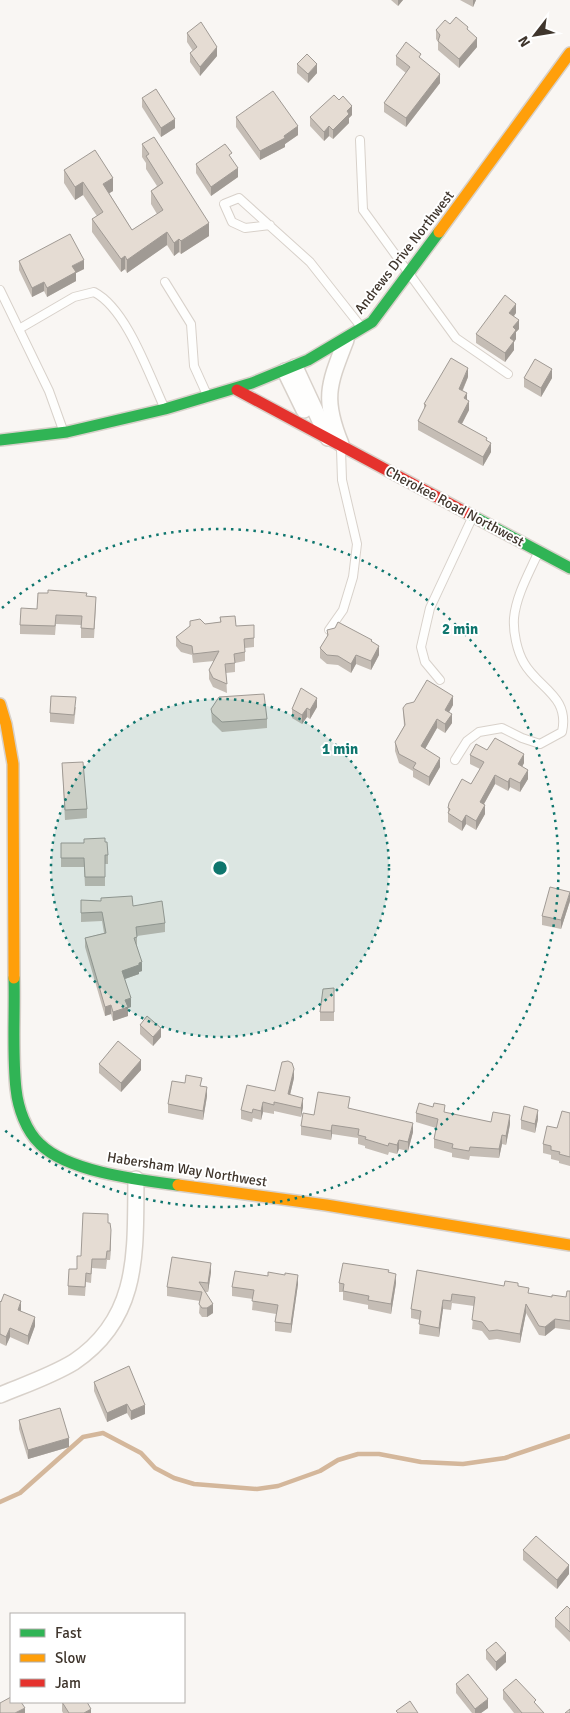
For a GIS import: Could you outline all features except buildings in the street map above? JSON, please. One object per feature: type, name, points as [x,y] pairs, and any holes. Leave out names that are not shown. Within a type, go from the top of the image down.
[{"type":"street","name":"Andrews Drive Northwest","points":[[0,440],[64,432],[209,399],[290,369],[363,329],[372,322],[410,272],[570,53]]},
{"type":"street","points":[[328,438],[330,415],[328,393],[346,340]]},
{"type":"street","points":[[290,369],[328,438]]},
{"type":"street","name":"Cherokee Road Northwest","points":[[237,390],[570,568]]},
{"type":"street","name":"Habersham Way Northwest","points":[[0,704],[14,757],[16,786],[13,862],[7,930],[16,1090],[24,1121],[40,1144],[60,1158],[93,1169],[136,1179],[326,1205],[570,1245]]},
{"type":"street","points":[[0,1395],[72,1363],[100,1339],[113,1323],[130,1286],[134,1257],[136,1179]]},
{"type":"lane","points":[[360,140],[363,210],[393,254],[410,272],[456,338],[508,374]]},
{"type":"lane","points":[[270,225],[245,228],[232,222],[224,204],[239,198],[270,225],[310,262],[363,329]]},
{"type":"lane","points":[[165,282],[191,324],[194,366],[209,399]]},
{"type":"lane","points":[[0,290],[49,391],[64,432]]},
{"type":"lane","points":[[19,329],[74,297],[94,292],[106,298],[128,332],[165,409]]},
{"type":"lane","points":[[328,438],[342,480],[356,544],[354,577],[343,610],[329,630]]},
{"type":"lane","points":[[440,680],[425,662],[421,647],[430,608],[474,515]]},
{"type":"lane","points":[[455,760],[467,741],[478,732],[502,728],[540,744],[562,732],[567,719],[562,703],[524,665],[517,647],[514,618],[524,583],[539,551]]},
{"type":"waterway","points":[[0,1502],[20,1493],[83,1437],[103,1433],[141,1453],[155,1468],[174,1478],[194,1484],[257,1489],[278,1486],[320,1471],[338,1460],[358,1454],[379,1454],[421,1462],[463,1464],[505,1458],[570,1436]]},
{"type":"traffic: fast","points":[[0,440],[67,432],[165,409],[252,383],[308,360],[372,322],[439,232]]},
{"type":"traffic: fast","points":[[467,513],[570,568]]},
{"type":"traffic: fast","points":[[14,978],[16,1089],[24,1119],[35,1139],[52,1154],[86,1168],[125,1177],[178,1185]]},
{"type":"traffic: slow","points":[[439,232],[570,53]]},
{"type":"traffic: slow","points":[[0,704],[6,724],[13,764],[14,978]]},
{"type":"traffic: slow","points":[[178,1185],[326,1205],[570,1245]]},
{"type":"traffic: jam","points":[[237,390],[467,513]]}]
